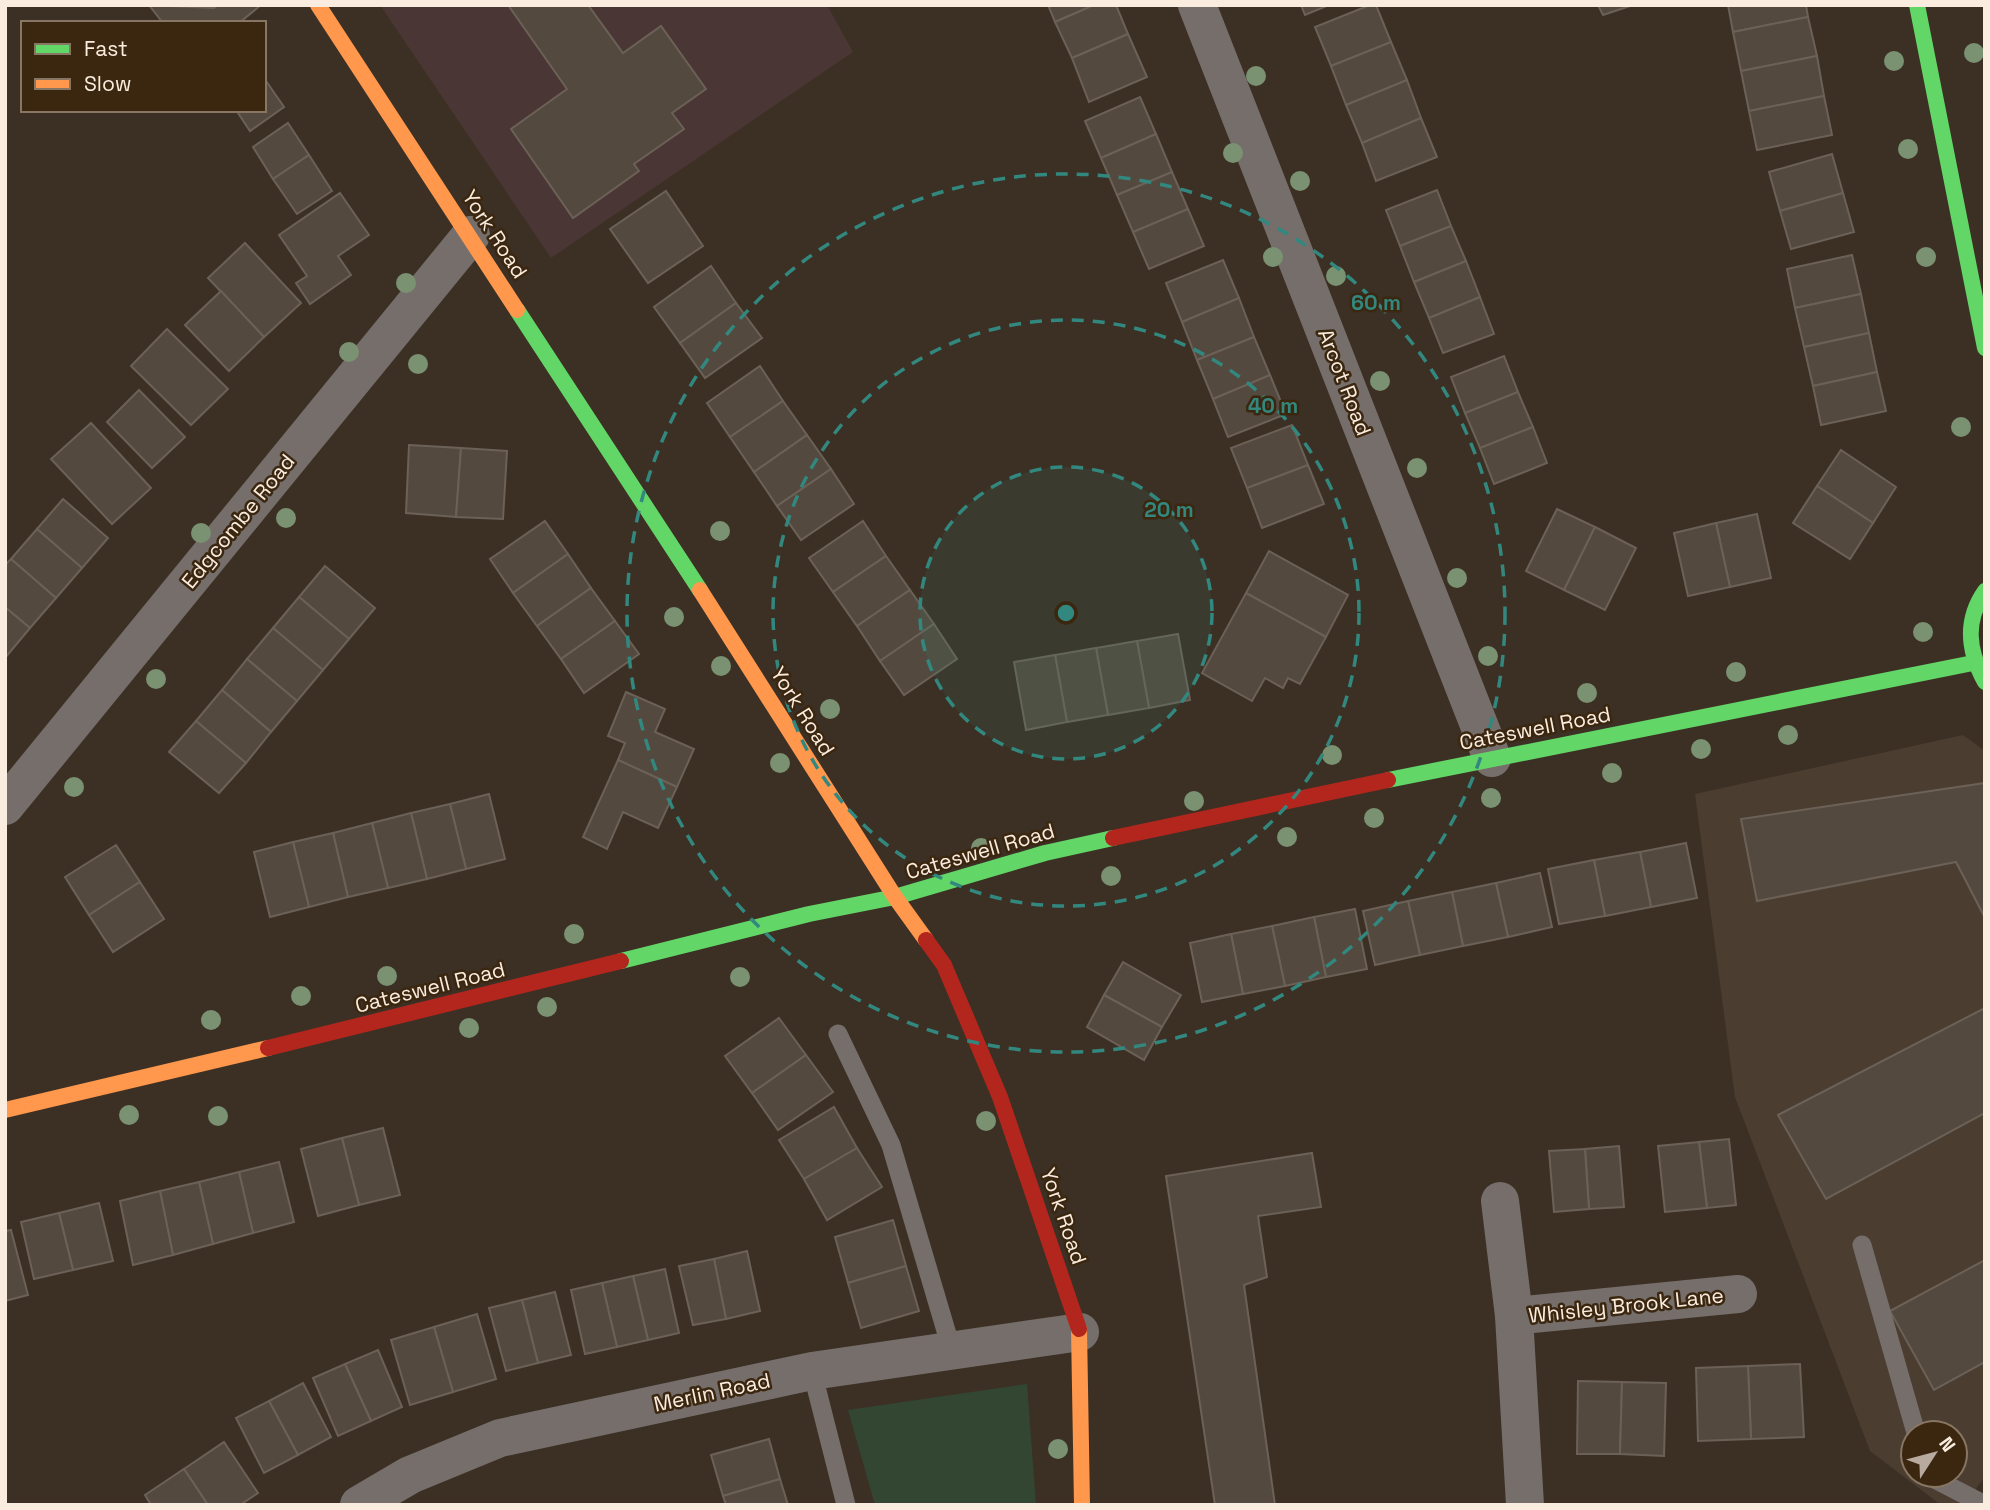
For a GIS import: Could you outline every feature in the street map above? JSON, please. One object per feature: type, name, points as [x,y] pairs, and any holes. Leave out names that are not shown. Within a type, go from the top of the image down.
[{"type":"street","name":"York Road","points":[[318,5],[471,235],[895,897],[944,965],[1000,1097],[1080,1332],[1082,1505]]},
{"type":"street","name":"Arcot Road","points":[[1198,5],[1492,758]]},
{"type":"street","points":[[1917,5],[1978,285],[1985,348]]},
{"type":"street","name":"Edgcombe Road","points":[[5,806],[471,235]]},
{"type":"street","points":[[1985,591],[1974,610],[1969,636],[1973,663],[1985,682]]},
{"type":"street","name":"Cateswell Road","points":[[5,1110],[809,914],[895,897],[1045,853],[1492,758],[1973,663]]},
{"type":"street","name":"Whisley Brook Lane","points":[[1500,1201],[1514,1316],[1525,1505]]},
{"type":"street","name":"Whisley Brook Lane","points":[[1514,1316],[1738,1294]]},
{"type":"street","name":"Merlin Road","points":[[359,1505],[410,1475],[500,1438],[812,1371],[1080,1332]]},
{"type":"lane","points":[[838,1034],[891,1145],[952,1351]]},
{"type":"lane","points":[[1862,1245],[1912,1419]]},
{"type":"lane","points":[[812,1371],[846,1505]]},
{"type":"lane","points":[[1954,1489],[1985,1505]]},
{"type":"shaded area","points":[[380,5],[827,5],[853,52],[551,258]]},
{"type":"shaded area","points":[[1963,735],[1985,751],[1985,1476],[1965,1505],[1941,1505],[1920,1489],[1969,1489],[1969,1419],[1899,1419],[1899,1473],[1870,1451],[1735,1097],[1695,794]]},
{"type":"green space","points":[[1027,1384],[1036,1505],[875,1505],[848,1410]]},
{"type":"building","points":[[149,5],[214,8],[218,5],[261,5],[241,21],[161,21]]},
{"type":"building","points":[[508,5],[588,5],[623,53],[661,26],[706,89],[672,113],[684,129],[634,164],[639,171],[573,218],[511,129],[567,89]]},
{"type":"building","points":[[1048,5],[1094,5],[1055,22]]},
{"type":"building","points":[[1094,5],[1116,5],[1128,34],[1072,58],[1055,22]]},
{"type":"building","points":[[1301,5],[1329,5],[1305,15]]},
{"type":"building","points":[[1376,5],[1391,42],[1331,66],[1315,27]]},
{"type":"building","points":[[1598,5],[1633,5],[1603,15]]},
{"type":"building","points":[[1728,5],[1806,5],[1808,17],[1733,32]]},
{"type":"building","points":[[1808,17],[1817,56],[1741,71],[1733,32]]},
{"type":"building","points":[[1128,34],[1147,77],[1089,102],[1072,58]]},
{"type":"building","points":[[1391,42],[1407,80],[1346,105],[1331,66]]},
{"type":"building","points":[[1817,56],[1824,96],[1749,111],[1741,71]]},
{"type":"building","points":[[1407,80],[1421,118],[1362,143],[1346,105]]},
{"type":"building","points":[[266,81],[284,107],[250,131],[237,112],[266,112]]},
{"type":"building","points":[[1824,96],[1832,135],[1757,150],[1749,111]]},
{"type":"building","points":[[1140,97],[1156,134],[1101,158],[1085,121]]},
{"type":"building","points":[[1421,118],[1437,157],[1376,181],[1362,143]]},
{"type":"building","points":[[288,123],[309,155],[273,179],[253,147]]},
{"type":"building","points":[[1156,134],[1172,172],[1117,195],[1101,158]]},
{"type":"building","points":[[1832,154],[1843,193],[1780,211],[1769,172]]},
{"type":"building","points":[[309,155],[332,191],[297,214],[273,179]]},
{"type":"building","points":[[1172,172],[1188,209],[1133,232],[1117,195]]},
{"type":"building","points":[[1437,190],[1451,226],[1400,246],[1386,210]]},
{"type":"building","points":[[666,191],[703,246],[648,283],[610,229]]},
{"type":"building","points":[[340,193],[369,235],[338,256],[351,275],[310,304],[296,283],[307,276],[279,235]]},
{"type":"building","points":[[1843,193],[1854,232],[1791,249],[1780,211]]},
{"type":"building","points":[[1188,209],[1204,246],[1149,269],[1133,232]]},
{"type":"building","points":[[1451,226],[1466,261],[1414,282],[1400,246]]},
{"type":"building","points":[[245,243],[301,303],[264,337],[208,278]]},
{"type":"building","points":[[1852,255],[1861,294],[1795,308],[1787,269]]},
{"type":"building","points":[[1223,260],[1239,298],[1182,322],[1166,283]]},
{"type":"building","points":[[1466,261],[1480,297],[1429,318],[1414,282]]},
{"type":"building","points":[[711,266],[736,303],[680,343],[654,307]]},
{"type":"building","points":[[221,291],[264,337],[229,371],[185,325]]},
{"type":"building","points":[[1861,294],[1869,333],[1804,347],[1795,308]]},
{"type":"building","points":[[1480,297],[1494,334],[1443,353],[1429,318]]},
{"type":"building","points":[[1239,298],[1254,337],[1197,360],[1182,322]]},
{"type":"building","points":[[736,303],[762,338],[705,378],[680,343]]},
{"type":"building","points":[[167,329],[228,389],[191,425],[131,366]]},
{"type":"building","points":[[1869,333],[1877,372],[1813,386],[1804,347]]},
{"type":"building","points":[[1254,337],[1270,375],[1213,399],[1197,360]]},
{"type":"building","points":[[1504,356],[1518,392],[1465,413],[1451,377]]},
{"type":"building","points":[[760,366],[783,401],[730,437],[707,403]]},
{"type":"building","points":[[1877,372],[1886,411],[1821,425],[1813,386]]},
{"type":"building","points":[[1270,375],[1286,414],[1228,437],[1213,399]]},
{"type":"building","points":[[139,390],[185,437],[152,468],[107,422]]},
{"type":"building","points":[[1518,392],[1533,427],[1480,448],[1465,413]]},
{"type":"building","points":[[783,401],[807,435],[754,472],[730,437]]},
{"type":"building","points":[[91,423],[151,488],[112,524],[51,459]]},
{"type":"building","points":[[1292,425],[1308,465],[1247,488],[1231,448]]},
{"type":"building","points":[[1533,427],[1547,463],[1494,484],[1480,448]]},
{"type":"building","points":[[807,435],[831,469],[777,506],[754,472]]},
{"type":"building","points":[[409,445],[461,448],[456,517],[406,513]]},
{"type":"building","points":[[461,448],[507,451],[503,519],[456,517]]},
{"type":"building","points":[[1841,450],[1896,487],[1873,523],[1817,486]]},
{"type":"building","points":[[1308,465],[1324,504],[1262,528],[1247,488]]},
{"type":"building","points":[[831,469],[854,504],[801,540],[777,506]]},
{"type":"building","points":[[1817,486],[1873,523],[1850,559],[1793,523]]},
{"type":"building","points":[[63,499],[108,538],[82,568],[37,529]]},
{"type":"building","points":[[1557,509],[1595,527],[1564,590],[1526,571]]},
{"type":"building","points":[[1757,514],[1771,578],[1730,587],[1716,523]]},
{"type":"building","points":[[545,521],[568,554],[513,593],[490,559]]},
{"type":"building","points":[[863,521],[886,556],[833,592],[809,558]]},
{"type":"building","points":[[1716,523],[1730,587],[1688,596],[1674,533]]},
{"type":"building","points":[[1595,527],[1636,548],[1605,610],[1564,590]]},
{"type":"building","points":[[37,529],[82,568],[56,598],[11,559]]},
{"type":"building","points":[[1269,551],[1348,595],[1326,637],[1246,593]]},
{"type":"building","points":[[568,554],[591,588],[537,626],[513,593]]},
{"type":"building","points":[[886,556],[910,590],[857,626],[833,592]]},
{"type":"building","points":[[11,559],[56,598],[30,628],[5,607],[5,565]]},
{"type":"building","points":[[325,566],[375,608],[349,639],[299,597]]},
{"type":"building","points":[[591,588],[615,621],[561,659],[537,626]]},
{"type":"building","points":[[910,590],[934,624],[880,661],[857,626]]},
{"type":"building","points":[[1246,593],[1326,637],[1300,684],[1288,678],[1283,688],[1265,678],[1252,701],[1202,673]]},
{"type":"building","points":[[299,597],[349,639],[323,670],[273,628]]},
{"type":"building","points":[[5,607],[30,628],[5,658]]},
{"type":"building","points":[[615,621],[639,654],[584,693],[561,659]]},
{"type":"building","points":[[934,624],[957,659],[904,695],[880,661]]},
{"type":"building","points":[[273,628],[323,670],[297,701],[247,659]]},
{"type":"building","points":[[1178,634],[1190,700],[1149,708],[1137,641]]},
{"type":"building","points":[[1137,641],[1149,708],[1108,715],[1096,648]]},
{"type":"building","points":[[1096,648],[1108,715],[1067,722],[1055,655]]},
{"type":"building","points":[[1055,655],[1067,722],[1026,730],[1014,662]]},
{"type":"building","points":[[247,659],[297,701],[271,732],[222,690]]},
{"type":"building","points":[[222,690],[271,732],[246,763],[196,721]]},
{"type":"building","points":[[626,692],[665,709],[655,732],[694,749],[677,787],[618,760],[625,743],[608,736]]},
{"type":"building","points":[[196,721],[246,763],[219,793],[169,752]]},
{"type":"building","points":[[618,760],[677,787],[658,828],[623,812],[607,849],[583,837]]},
{"type":"building","points":[[1985,783],[1984,916],[1956,862],[1757,901],[1741,819]]},
{"type":"building","points":[[489,794],[505,859],[466,869],[450,804]]},
{"type":"building","points":[[450,804],[466,869],[427,879],[411,813]]},
{"type":"building","points":[[411,813],[427,879],[388,888],[372,823]]},
{"type":"building","points":[[372,823],[388,888],[348,897],[333,833]]},
{"type":"building","points":[[333,833],[348,897],[309,907],[293,842]]},
{"type":"building","points":[[293,842],[309,907],[270,917],[254,852]]},
{"type":"building","points":[[1686,843],[1697,898],[1651,907],[1640,852]]},
{"type":"building","points":[[116,845],[140,882],[89,915],[65,877]]},
{"type":"building","points":[[1640,852],[1651,907],[1605,916],[1594,860]]},
{"type":"building","points":[[1594,860],[1605,916],[1559,924],[1548,869]]},
{"type":"building","points":[[1540,873],[1552,927],[1508,937],[1496,883]]},
{"type":"building","points":[[140,882],[164,919],[113,952],[89,915]]},
{"type":"building","points":[[1496,883],[1508,937],[1463,946],[1452,892]]},
{"type":"building","points":[[1452,892],[1463,946],[1420,955],[1408,901]]},
{"type":"building","points":[[1408,901],[1420,955],[1375,965],[1363,911]]},
{"type":"building","points":[[1355,909],[1367,969],[1326,977],[1314,917]]},
{"type":"building","points":[[1314,917],[1326,977],[1285,986],[1272,926]]},
{"type":"building","points":[[1272,926],[1285,986],[1243,994],[1231,934]]},
{"type":"building","points":[[1231,934],[1243,994],[1202,1002],[1190,943]]},
{"type":"building","points":[[1123,962],[1181,995],[1162,1027],[1104,995]]},
{"type":"building","points":[[1104,995],[1162,1027],[1144,1060],[1087,1027]]},
{"type":"building","points":[[1985,1008],[1985,1113],[1826,1199],[1778,1115]]},
{"type":"building","points":[[779,1018],[806,1055],[752,1093],[725,1056]]},
{"type":"building","points":[[806,1055],[833,1092],[778,1130],[752,1093]]},
{"type":"building","points":[[834,1107],[857,1148],[804,1179],[779,1140]]},
{"type":"building","points":[[383,1128],[400,1195],[359,1205],[342,1138]]},
{"type":"building","points":[[342,1138],[359,1205],[318,1216],[301,1149]]},
{"type":"building","points":[[1729,1139],[1736,1205],[1707,1208],[1699,1142]]},
{"type":"building","points":[[1699,1142],[1707,1208],[1665,1212],[1658,1146]]},
{"type":"building","points":[[1619,1146],[1624,1207],[1589,1209],[1585,1149]]},
{"type":"building","points":[[857,1148],[882,1187],[827,1220],[804,1179]]},
{"type":"building","points":[[1585,1149],[1589,1209],[1554,1212],[1549,1151]]},
{"type":"building","points":[[1312,1153],[1321,1207],[1258,1216],[1267,1277],[1244,1285],[1275,1505],[1215,1505],[1166,1176]]},
{"type":"building","points":[[279,1162],[294,1222],[253,1233],[239,1172]]},
{"type":"building","points":[[239,1172],[253,1233],[213,1244],[199,1182]]},
{"type":"building","points":[[199,1182],[213,1244],[173,1255],[160,1191]]},
{"type":"building","points":[[160,1191],[173,1255],[133,1265],[120,1201]]},
{"type":"building","points":[[99,1203],[113,1261],[73,1270],[59,1213]]},
{"type":"building","points":[[59,1213],[73,1270],[34,1279],[21,1222]]},
{"type":"building","points":[[893,1220],[906,1266],[848,1283],[835,1237]]},
{"type":"building","points":[[11,1230],[28,1295],[5,1301],[5,1231]]},
{"type":"building","points":[[747,1251],[760,1311],[726,1319],[714,1259]]},
{"type":"building","points":[[714,1259],[726,1319],[693,1325],[679,1266]]},
{"type":"building","points":[[1985,1260],[1985,1362],[1934,1390],[1890,1311]]},
{"type":"building","points":[[906,1266],[919,1311],[861,1328],[848,1283]]},
{"type":"building","points":[[665,1269],[679,1333],[648,1340],[633,1276]]},
{"type":"building","points":[[633,1276],[648,1340],[617,1347],[602,1283]]},
{"type":"building","points":[[602,1283],[617,1347],[585,1354],[571,1290]]},
{"type":"building","points":[[555,1292],[571,1355],[538,1363],[522,1300]]},
{"type":"building","points":[[522,1300],[538,1363],[506,1371],[489,1308]]},
{"type":"building","points":[[477,1314],[496,1379],[453,1392],[434,1327]]},
{"type":"building","points":[[434,1327],[453,1392],[410,1405],[391,1340]]},
{"type":"building","points":[[378,1350],[402,1407],[371,1421],[345,1364]]},
{"type":"building","points":[[345,1364],[371,1421],[338,1436],[313,1378]]},
{"type":"building","points":[[1800,1364],[1804,1437],[1751,1439],[1748,1366]]},
{"type":"building","points":[[1748,1366],[1751,1439],[1698,1441],[1696,1368]]},
{"type":"building","points":[[1578,1381],[1622,1382],[1620,1454],[1577,1454]]},
{"type":"building","points":[[1622,1382],[1666,1383],[1664,1456],[1620,1454]]},
{"type":"building","points":[[303,1383],[331,1437],[298,1455],[269,1401]]},
{"type":"building","points":[[269,1401],[298,1455],[264,1473],[236,1418]]},
{"type":"building","points":[[769,1439],[780,1479],[723,1496],[711,1455]]},
{"type":"building","points":[[224,1442],[258,1493],[240,1505],[208,1505],[184,1469]]},
{"type":"building","points":[[184,1469],[208,1505],[151,1505],[145,1495]]},
{"type":"building","points":[[780,1479],[788,1505],[726,1505],[723,1496]]},
{"type":"traffic: fast","points":[[1917,5],[1985,348]]},
{"type":"traffic: fast","points":[[517,310],[700,590]]},
{"type":"traffic: fast","points":[[1985,591],[1978,602],[1971,625],[1972,647],[1985,682]]},
{"type":"traffic: fast","points":[[1388,780],[1973,663]]},
{"type":"traffic: fast","points":[[621,961],[809,914],[895,897],[1045,853],[1113,838]]},
{"type":"traffic: slow","points":[[318,5],[517,310]]},
{"type":"traffic: slow","points":[[700,590],[895,897],[926,940]]},
{"type":"traffic: slow","points":[[5,1110],[268,1048]]},
{"type":"traffic: slow","points":[[1079,1329],[1082,1505]]},
{"type":"traffic: jam","points":[[1113,838],[1388,780]]},
{"type":"traffic: jam","points":[[926,940],[944,965],[1000,1097],[1079,1329]]},
{"type":"traffic: jam","points":[[268,1048],[621,961]]}]
